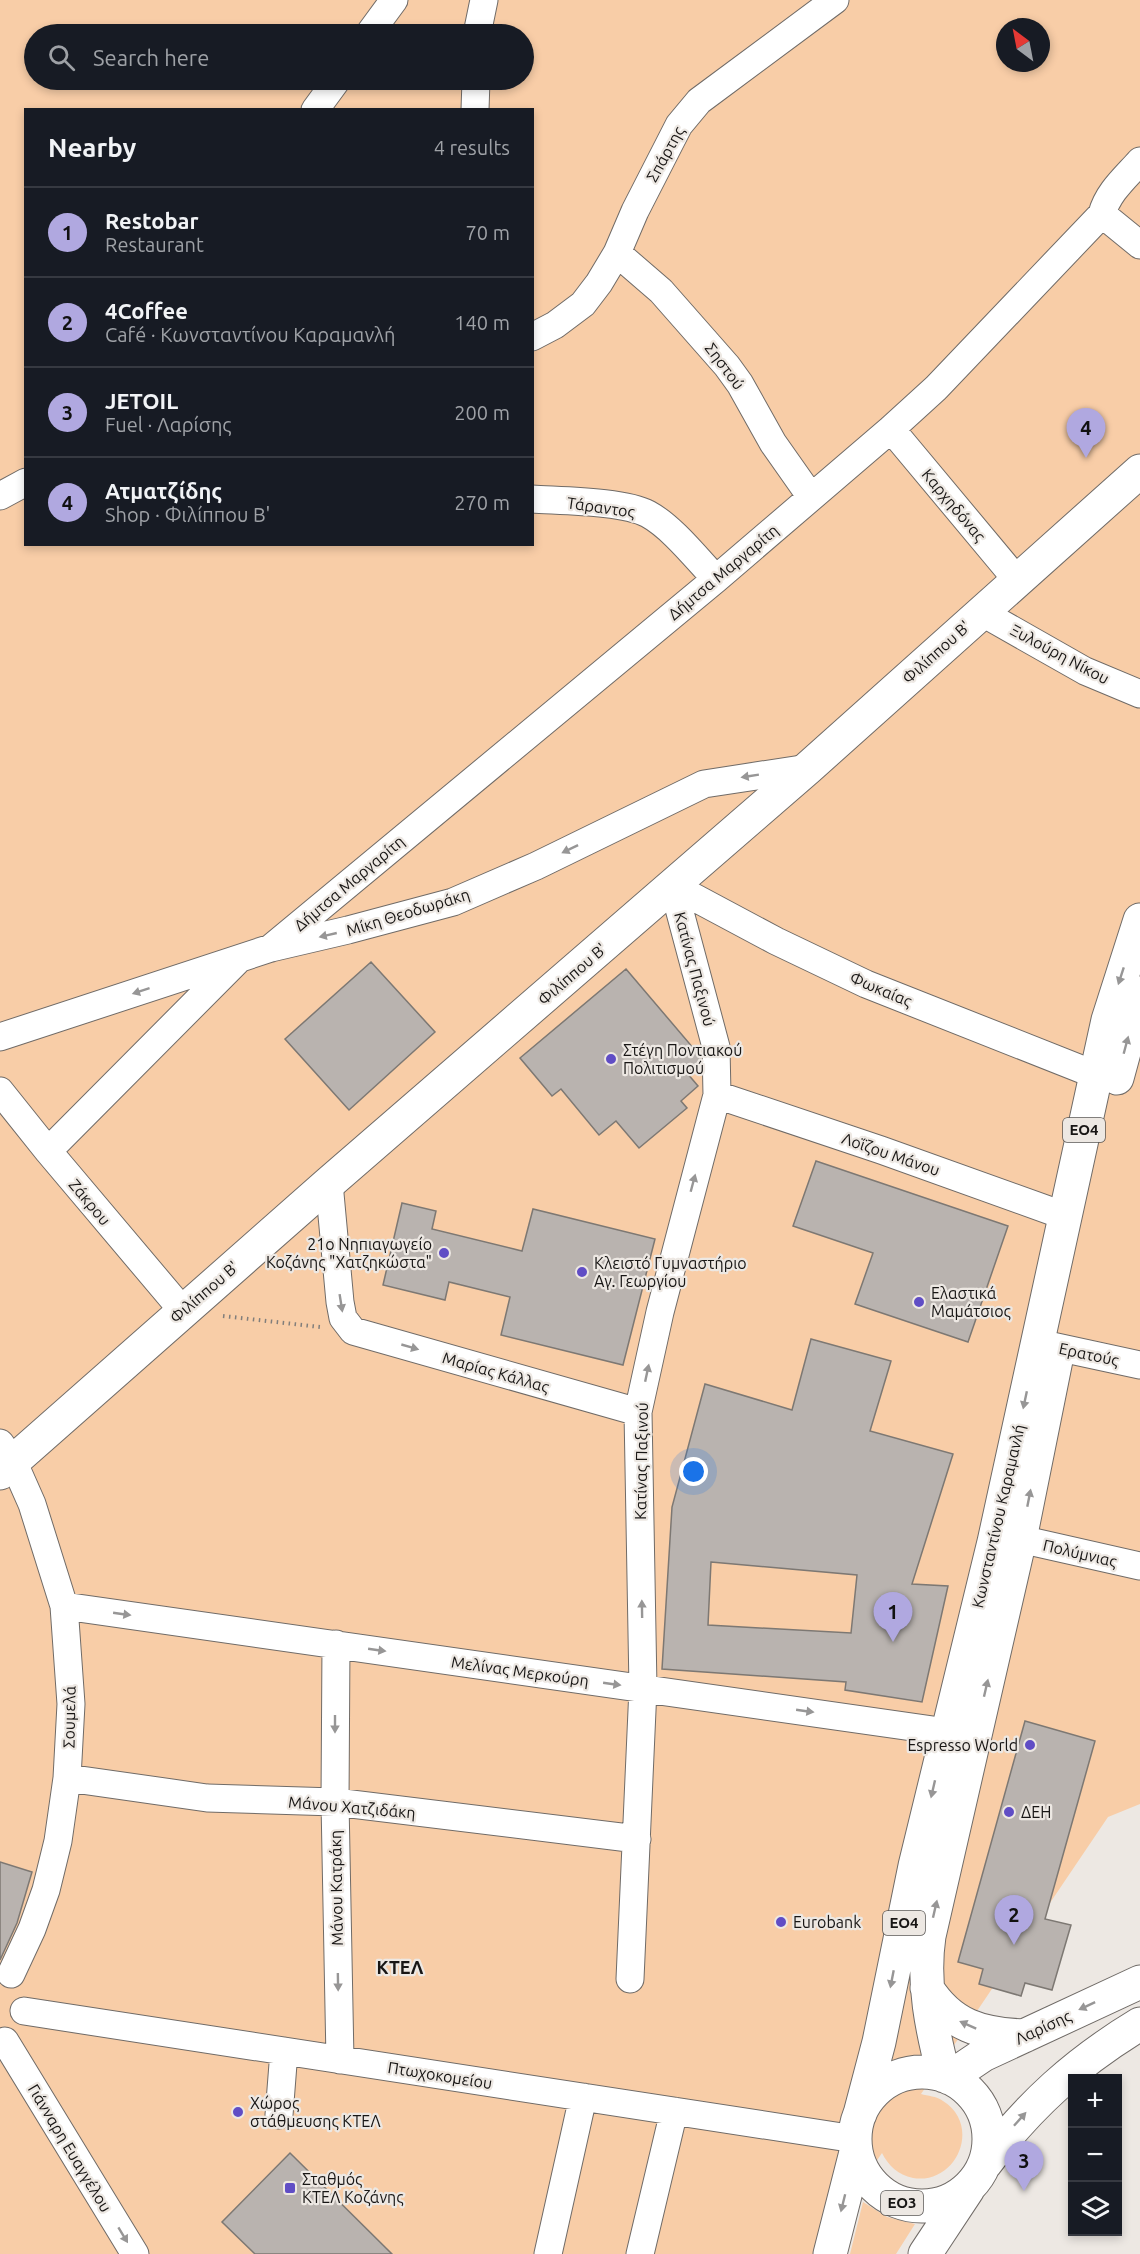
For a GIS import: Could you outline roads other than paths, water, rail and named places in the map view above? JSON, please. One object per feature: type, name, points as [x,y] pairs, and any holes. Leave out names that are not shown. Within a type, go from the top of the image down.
[{"type":"main road","name":"Φιλίππου Β'","points":[[4,1459],[183,1311],[673,886],[1140,471]]},
{"type":"main road","name":"Κωνσταντίνου Καραμανλή","points":[[830,2254],[879,2042],[915,1866],[960,1738],[1020,1539],[1065,1215],[1115,993],[1140,920]]},
{"type":"main road","name":"Κωνσταντίνου Καραμανλή","points":[[946,2077],[927,1988],[926,1964],[960,1738],[994,1542],[1140,993]]},
{"type":"main road","name":"Λαρίσης","points":[[946,2077],[983,2055],[1140,1982]]},
{"type":"main road","points":[[927,1988],[942,2009],[970,2027],[994,2033],[1024,2036]]},
{"type":"main road","name":"ΕΟ3","points":[[925,2254],[976,2176],[1010,2130],[1042,2096],[1099,2051],[1140,2024]]},
{"type":"main road","points":[[857,2135],[867,2101],[876,2090],[901,2075],[929,2073],[946,2077]]},
{"type":"main road","name":"ΕΟ3","points":[[857,2135],[861,2167],[881,2192],[894,2200],[918,2205],[942,2203],[956,2197],[976,2176],[988,2151],[989,2136],[982,2107],[962,2085],[946,2077]]},
{"type":"street","points":[[376,24],[394,0]]},
{"type":"street","points":[[479,24],[484,0]]},
{"type":"street","name":"Σπάρτης","points":[[534,336],[555,325],[584,304],[617,253],[635,211],[680,125],[699,101],[835,0]]},
{"type":"street","points":[[316,108],[330,90]]},
{"type":"street","points":[[475,108],[476,90]]},
{"type":"street","name":"Δήμτσα Μαργαρίτη","points":[[271,948],[716,579],[891,429],[936,388],[1102,214],[1111,192],[1140,161]]},
{"type":"street","points":[[1102,214],[1140,245]]},
{"type":"street","name":"Σηστού","points":[[617,253],[661,291],[727,366],[740,384],[773,443],[811,497]]},
{"type":"street","name":"Καρχηδόνας","points":[[891,429],[1017,580]]},
{"type":"street","points":[[0,496],[24,483]]},
{"type":"street","name":"Τάραντος","points":[[534,499],[626,508],[648,514],[669,531],[716,579]]},
{"type":"street","name":"Ξυλούρη Νίκου","points":[[981,612],[1086,671],[1140,694]]},
{"type":"street","name":"Μίκη Θεοδωράκη","points":[[0,1037],[271,948],[453,902],[536,866],[704,784],[808,768]]},
{"type":"street","name":"Φωκαίας","points":[[673,886],[776,941],[866,984],[1096,1075]]},
{"type":"street","name":"Κατίνας Παξινού","points":[[630,1979],[643,1688],[639,1412],[660,1311],[717,1095],[716,1047],[673,886]]},
{"type":"street","points":[[48,1151],[240,958]]},
{"type":"street","name":"Ζάκρου","points":[[0,1091],[183,1311]]},
{"type":"street","name":"Λοΐζου Μάνου","points":[[717,1095],[1065,1215]]},
{"type":"street","name":"Μαρίας Κάλλας","points":[[329,1182],[340,1302],[343,1318],[353,1331],[639,1412]]},
{"type":"street","name":"Ερατούς","points":[[1048,1345],[1140,1365]]},
{"type":"street","name":"Σουμελά","points":[[4,1459],[32,1504],[64,1606],[71,1704],[67,1778],[58,1841],[46,1890],[32,1929],[6,1970]]},
{"type":"street","name":"Πολύμνιας","points":[[1020,1539],[1140,1566]]},
{"type":"street","name":"Μελίνας Μερκούρη","points":[[64,1606],[643,1688],[960,1738]]},
{"type":"street","name":"Μάνου Κατράκη","points":[[336,1644],[335,1802],[340,2060]]},
{"type":"street","name":"Μάνου Χατζιδάκη","points":[[67,1778],[207,1798],[335,1802],[637,1839]]},
{"type":"street","points":[[2,2042],[18,2028],[24,2011],[24,1998],[20,1985],[6,1970]]},
{"type":"street","name":"Πτωχοκομείου","points":[[24,2011],[674,2111],[857,2135]]},
{"type":"street","name":"Γιάνναρη Ευαγγέλου","points":[[2,2042],[135,2254]]},
{"type":"street","points":[[279,2115],[284,2051]]},
{"type":"street","points":[[548,2254],[583,2097]]},
{"type":"street","points":[[640,2254],[674,2111]]},
{"type":"place","name":"Ατματζίδης","points":[[1086,458]]},
{"type":"place","name":"Στέγη Ποντιακού Πολιτισμού","points":[[611,1059]]},
{"type":"place","name":"21ο Νηπιαγωγείο Κοζάνης \"Χατζηκώστα\"","points":[[444,1253]]},
{"type":"place","name":"Κλειστό Γυμναστήριο Αγ. Γεωργίου","points":[[582,1272]]},
{"type":"place","name":"Ελαστικά Μαμάτσιος","points":[[919,1302]]},
{"type":"place","name":"Restobar","points":[[893,1642]]},
{"type":"place","name":"Espresso World","points":[[1030,1745]]},
{"type":"place","name":"ΔΕΗ","points":[[1009,1812]]},
{"type":"place","name":"Eurobank","points":[[781,1922]]},
{"type":"place","name":"4Coffee","points":[[1014,1945]]},
{"type":"place","name":"Χώρος στάθμευσης ΚΤΕΛ","points":[[238,2112]]},
{"type":"place","name":"Σταθμός ΚΤΕΛ Κοζάνης","points":[[290,2188]]},
{"type":"place","name":"JETOIL","points":[[1024,2191]]},
{"type":"district","name":"ΚΤΕΛ","points":[[400,1968]]}]
